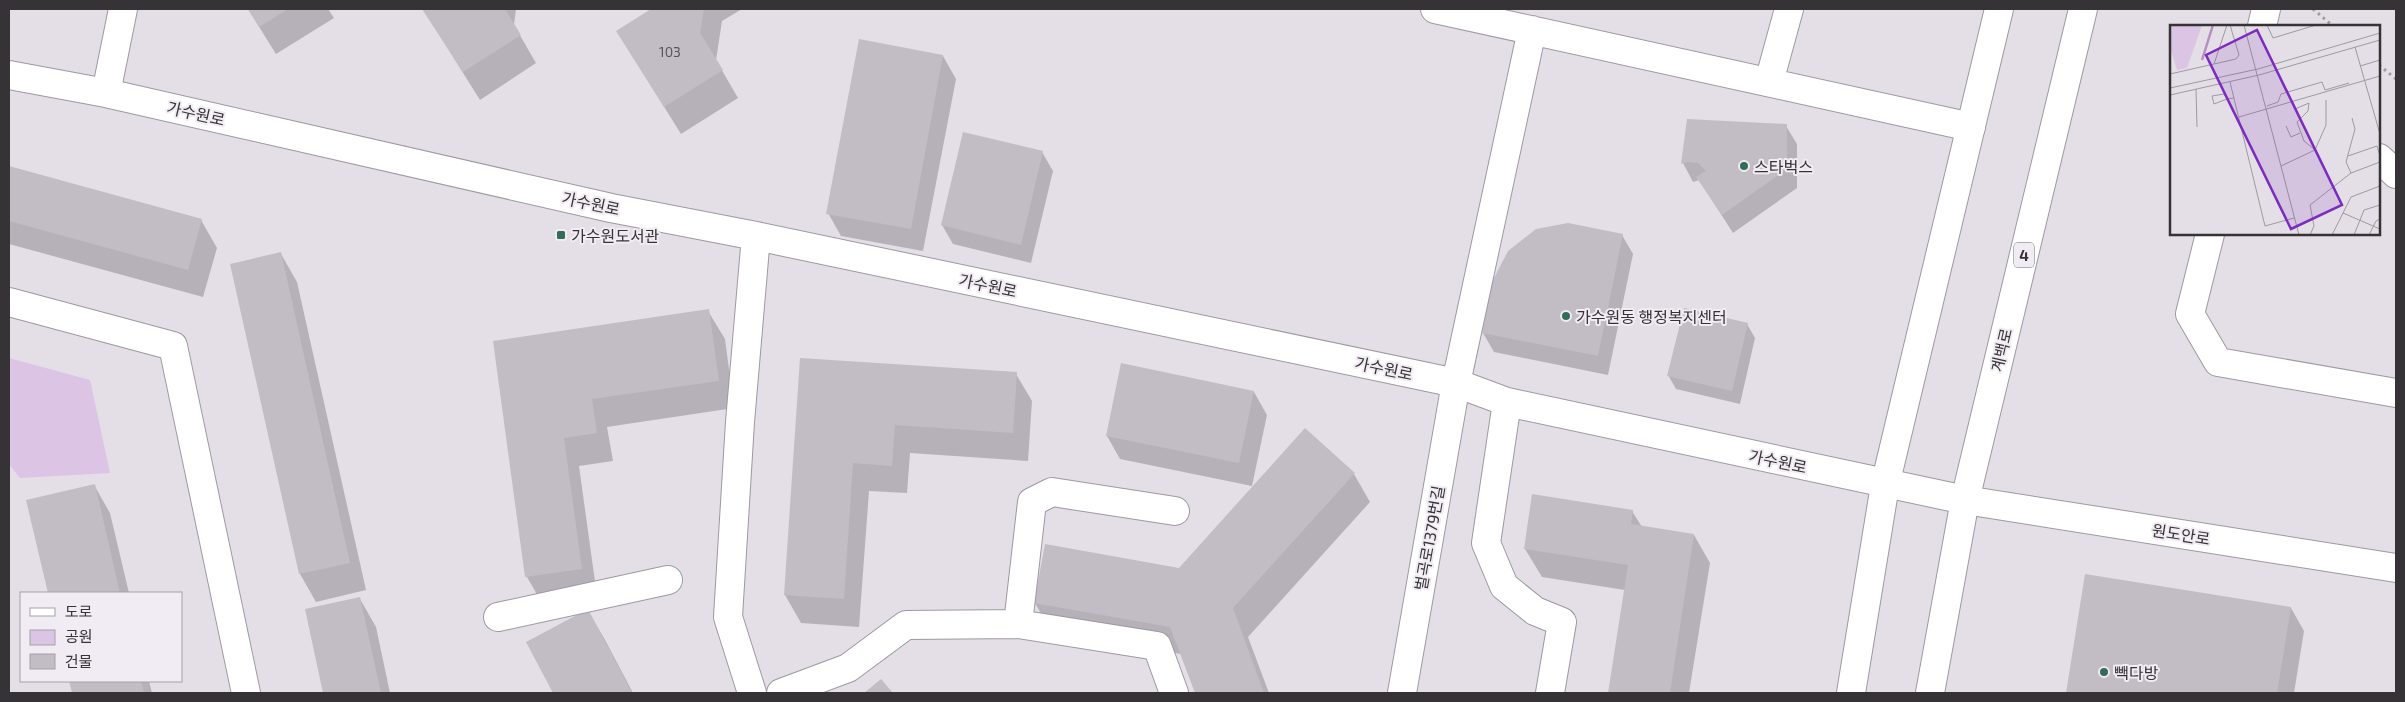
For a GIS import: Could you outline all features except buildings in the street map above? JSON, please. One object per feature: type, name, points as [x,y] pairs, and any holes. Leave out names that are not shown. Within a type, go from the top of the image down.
[{"type":"street","points":[[106,93],[123,9]]},
{"type":"street","points":[[1435,9],[1971,127]]},
{"type":"street","points":[[1769,82],[1789,9]]},
{"type":"street","points":[[1851,693],[1885,485],[1999,9]]},
{"type":"street","name":"계백로","points":[[1930,693],[1965,500],[2083,9]]},
{"type":"street","points":[[2262,25],[2266,9]]},
{"type":"street","name":"벌곡로1379번길","points":[[1402,693],[1456,383],[1532,30]]},
{"type":"street","name":"가수원로","points":[[9,75],[106,93],[602,206],[756,236],[1456,383],[1507,402],[1885,485],[1965,500]]},
{"type":"street","points":[[2380,159],[2396,174]]},
{"type":"street","points":[[2210,235],[2190,314],[2218,362],[2396,393]]},
{"type":"street","points":[[752,693],[728,617],[740,422],[756,236]]},
{"type":"street","points":[[9,302],[173,346],[246,693]]},
{"type":"street","points":[[1507,402],[1486,543],[1504,586],[1535,611],[1562,622],[1550,693]]},
{"type":"street","points":[[1018,624],[1032,502],[1052,492],[1175,511]]},
{"type":"street","name":"원도안로","points":[[1965,500],[2396,568]]},
{"type":"street","points":[[498,617],[668,580]]},
{"type":"street","points":[[781,693],[848,668],[906,625],[1018,624],[1157,646],[1174,693]]},
{"type":"path","points":[[2313,9],[2331,25]]},
{"type":"path","points":[[2380,66],[2396,79]]},
{"type":"green space","points":[[9,358],[90,380],[110,473],[20,478],[9,464]]},
{"type":"place","name":"스타벅스","points":[[1744,166]]},
{"type":"place","name":"가수원도서관","points":[[561,235]]},
{"type":"place","name":"가수원동 행정복지센터","points":[[1566,316]]},
{"type":"place","name":"빽다방","points":[[2104,672]]}]
